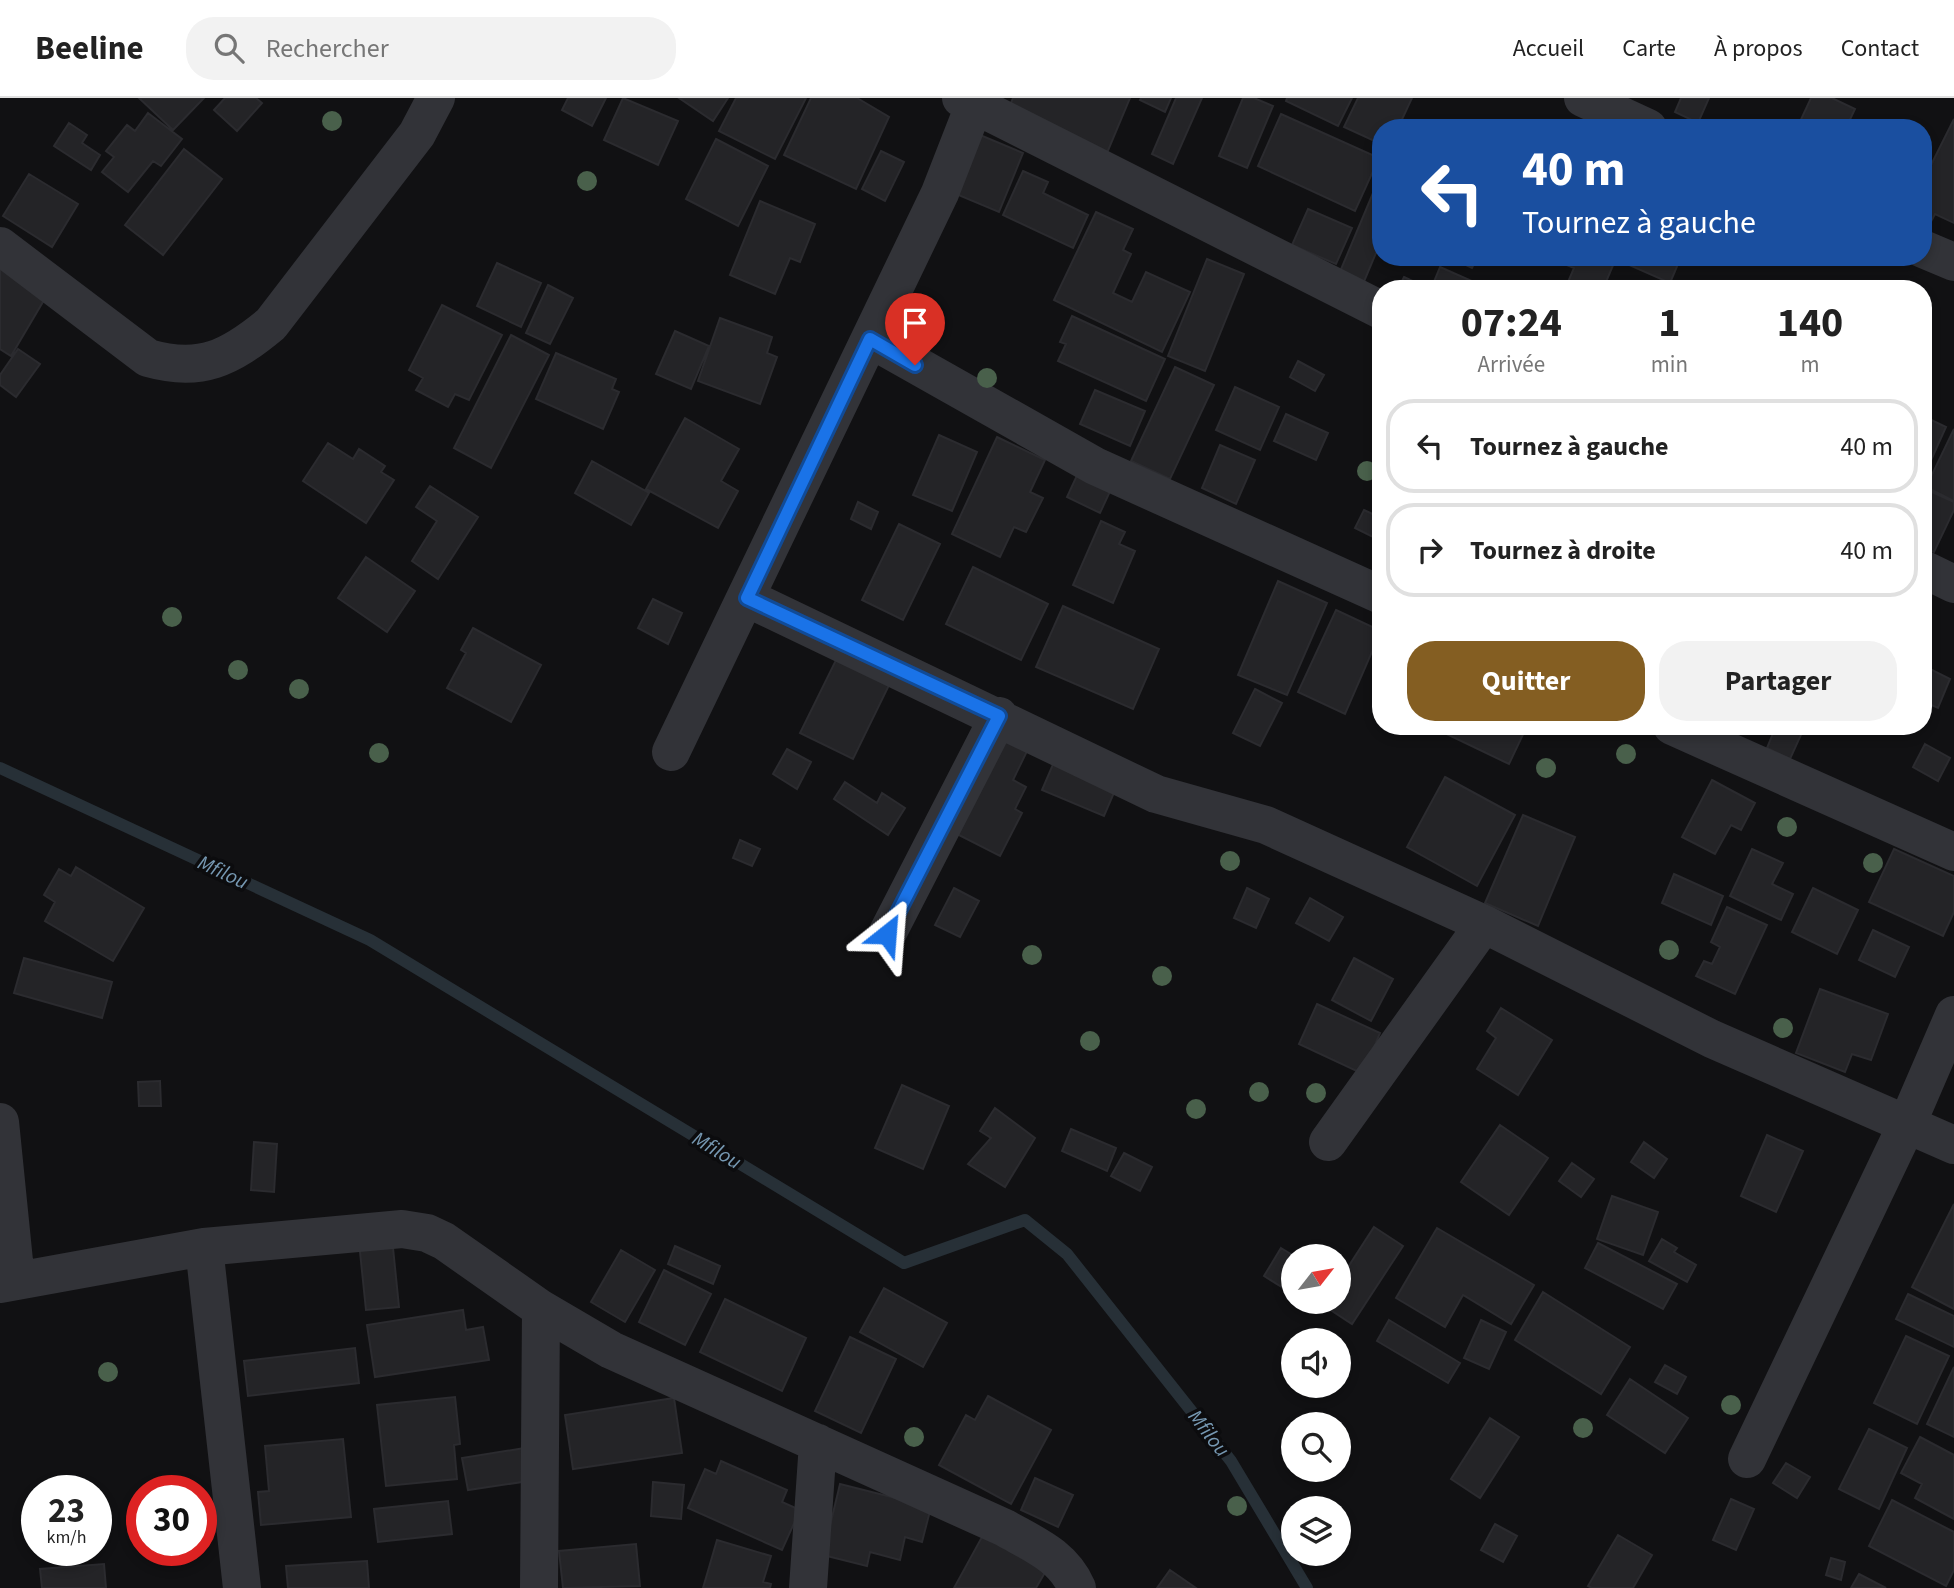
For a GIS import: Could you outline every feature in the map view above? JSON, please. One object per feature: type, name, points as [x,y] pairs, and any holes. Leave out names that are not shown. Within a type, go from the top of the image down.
[{"type":"street","points":[[0,246],[148,358],[174,365],[212,362],[245,346],[271,324],[417,134],[436,98]]},
{"type":"street","points":[[1583,98],[1628,119]]},
{"type":"street","points":[[671,752],[940,193],[971,100],[1372,305]]},
{"type":"street","points":[[1932,253],[1954,262]]},
{"type":"street","points":[[870,339],[1095,466],[1372,591]]},
{"type":"street","points":[[1932,573],[1954,584]]},
{"type":"street","points":[[747,598],[999,716],[1156,794],[1266,825],[1484,924],[1712,1039],[1954,1145]]},
{"type":"street","points":[[887,934],[999,716]]},
{"type":"street","points":[[1692,735],[1954,852]]},
{"type":"street","points":[[1328,1142],[1484,924]]},
{"type":"street","points":[[1747,1459],[1908,1125],[1954,1015]]},
{"type":"street","points":[[0,1122],[8,1282],[204,1247],[402,1229],[427,1233],[444,1241],[541,1309],[611,1350],[1005,1528],[1056,1556],[1077,1588]]},
{"type":"street","points":[[204,1247],[242,1588]]},
{"type":"street","points":[[539,1588],[541,1309]]},
{"type":"street","points":[[808,1588],[818,1443]]},
{"type":"building","points":[[139,98],[204,98],[173,130]]},
{"type":"building","points":[[225,98],[256,98],[262,103],[237,131],[214,110]]},
{"type":"building","points":[[568,98],[606,98],[592,126],[562,110]]},
{"type":"building","points":[[623,98],[678,121],[658,165],[604,140]]},
{"type":"building","points":[[679,98],[728,98],[713,121]]},
{"type":"building","points":[[736,98],[806,98],[775,159],[719,131]]},
{"type":"building","points":[[811,98],[857,98],[889,117],[856,189],[784,155]]},
{"type":"building","points":[[1013,98],[1130,98],[1107,153],[1008,110]]},
{"type":"building","points":[[1171,98],[1165,112],[1140,100]]},
{"type":"building","points":[[1176,98],[1202,98],[1173,164],[1152,154]]},
{"type":"building","points":[[1243,98],[1254,98],[1273,106],[1247,168],[1219,156]]},
{"type":"building","points":[[1287,98],[1352,98],[1338,126],[1286,101]]},
{"type":"building","points":[[1358,98],[1412,98],[1402,119],[1372,119],[1372,140],[1344,127]]},
{"type":"building","points":[[1681,98],[1709,98],[1700,119],[1690,119],[1675,112]]},
{"type":"building","points":[[1811,98],[1832,98],[1855,109],[1850,119],[1801,119]]},
{"type":"building","points":[[148,113],[182,139],[161,166],[153,161],[128,192],[102,172],[114,157],[106,151],[127,125],[135,131]]},
{"type":"building","points":[[1281,114],[1372,155],[1372,173],[1355,211],[1258,166]]},
{"type":"building","points":[[1954,119],[1954,223],[1935,214],[1932,220],[1932,163]]},
{"type":"building","points":[[69,123],[87,135],[82,143],[100,155],[91,170],[54,146]]},
{"type":"building","points":[[980,135],[1023,153],[999,212],[956,194]]},
{"type":"building","points":[[716,139],[768,166],[738,226],[686,199]]},
{"type":"building","points":[[184,149],[222,179],[163,255],[125,225]]},
{"type":"building","points":[[881,151],[904,162],[885,201],[862,189]]},
{"type":"building","points":[[1023,171],[1048,182],[1043,193],[1088,215],[1073,248],[1003,215]]},
{"type":"building","points":[[29,174],[78,204],[52,247],[3,216]]},
{"type":"building","points":[[1372,195],[1372,262],[1363,284],[1339,274]]},
{"type":"building","points":[[760,201],[815,224],[800,262],[790,258],[775,294],[730,275]]},
{"type":"building","points":[[1308,209],[1352,228],[1336,264],[1292,245]]},
{"type":"building","points":[[1096,212],[1133,229],[1123,250],[1131,254],[1113,293],[1132,302],[1146,272],[1190,292],[1162,352],[1054,300]]},
{"type":"building","points":[[1207,259],[1244,274],[1205,371],[1168,356]]},
{"type":"building","points":[[497,263],[541,283],[521,327],[477,306]]},
{"type":"building","points":[[1569,266],[1613,266],[1607,280],[1569,280],[1574,268]]},
{"type":"building","points":[[1631,266],[1677,266],[1671,280],[1663,280]]},
{"type":"building","points":[[0,267],[47,295],[11,356],[0,349]]},
{"type":"building","points":[[1440,267],[1469,280],[1435,280]]},
{"type":"building","points":[[548,285],[573,298],[550,344],[526,333]]},
{"type":"building","points":[[442,305],[502,335],[469,400],[455,394],[448,407],[416,390],[423,378],[409,370]]},
{"type":"building","points":[[1072,316],[1165,359],[1146,401],[1058,361],[1066,344],[1060,342]]},
{"type":"building","points":[[720,318],[772,337],[767,353],[777,357],[760,404],[698,381]]},
{"type":"building","points":[[675,331],[709,346],[691,389],[656,374]]},
{"type":"building","points":[[511,335],[549,355],[491,468],[454,448]]},
{"type":"building","points":[[18,349],[40,364],[16,397],[0,385],[0,375]]},
{"type":"building","points":[[556,353],[616,379],[612,389],[619,392],[603,429],[536,399]]},
{"type":"building","points":[[1298,361],[1324,375],[1315,391],[1290,377]]},
{"type":"building","points":[[1175,367],[1214,385],[1170,479],[1131,461]]},
{"type":"building","points":[[1235,387],[1279,407],[1260,450],[1216,430]]},
{"type":"building","points":[[1095,390],[1145,411],[1130,446],[1080,424]]},
{"type":"building","points":[[1286,414],[1328,433],[1316,460],[1274,441]]},
{"type":"building","points":[[685,418],[739,449],[721,481],[738,491],[718,528],[646,489]]},
{"type":"building","points":[[1932,420],[1946,427],[1932,458]]},
{"type":"building","points":[[1954,429],[1954,501],[1932,490],[1932,475]]},
{"type":"building","points":[[939,435],[977,452],[952,511],[913,495]]},
{"type":"building","points":[[997,437],[1045,460],[1030,492],[1043,498],[1026,532],[1014,527],[1000,557],[952,534]]},
{"type":"building","points":[[328,443],[353,459],[359,449],[385,466],[381,472],[394,480],[366,523],[303,481]]},
{"type":"building","points":[[1220,445],[1255,460],[1236,504],[1202,488]]},
{"type":"building","points":[[592,461],[649,493],[631,525],[575,493]]},
{"type":"building","points":[[1079,471],[1112,487],[1100,513],[1067,497]]},
{"type":"building","points":[[430,486],[478,517],[438,579],[412,561],[437,521],[416,507]]},
{"type":"building","points":[[1932,492],[1954,502],[1954,510],[1934,552]]},
{"type":"building","points":[[858,502],[878,512],[871,529],[851,519]]},
{"type":"building","points":[[1364,510],[1372,514],[1372,536],[1355,528]]},
{"type":"building","points":[[1101,521],[1125,532],[1119,544],[1135,551],[1113,603],[1073,585]]},
{"type":"building","points":[[899,524],[940,544],[903,620],[862,600]]},
{"type":"building","points":[[366,557],[415,591],[387,632],[338,598]]},
{"type":"building","points":[[973,567],[1048,604],[1021,660],[946,624]]},
{"type":"building","points":[[1278,581],[1327,603],[1287,695],[1238,675]]},
{"type":"building","points":[[653,599],[682,613],[668,644],[638,628]]},
{"type":"building","points":[[1063,606],[1159,649],[1133,709],[1036,667]]},
{"type":"building","points":[[1336,610],[1372,627],[1372,652],[1345,714],[1298,692]]},
{"type":"building","points":[[473,628],[541,665],[511,722],[447,688],[466,653],[461,650]]},
{"type":"building","points":[[840,652],[893,677],[853,759],[800,733]]},
{"type":"building","points":[[1932,670],[1950,679],[1938,708],[1932,705]]},
{"type":"building","points":[[1255,689],[1282,703],[1260,746],[1233,733]]},
{"type":"building","points":[[1003,732],[1030,745],[1013,780],[1026,787],[1015,809],[1022,813],[1000,856],[953,832]]},
{"type":"building","points":[[1449,735],[1523,735],[1509,764]]},
{"type":"building","points":[[1772,735],[1801,735],[1790,759],[1767,748]]},
{"type":"building","points":[[1925,744],[1950,758],[1938,781],[1913,767]]},
{"type":"building","points":[[787,749],[811,762],[797,789],[773,774]]},
{"type":"building","points":[[1054,762],[1116,788],[1104,816],[1042,790]]},
{"type":"building","points":[[1445,777],[1515,815],[1477,886],[1407,847]]},
{"type":"building","points":[[1712,780],[1755,803],[1741,830],[1731,825],[1715,854],[1682,837]]},
{"type":"building","points":[[845,782],[877,803],[882,793],[905,808],[888,835],[834,799]]},
{"type":"building","points":[[1523,815],[1575,837],[1538,926],[1485,903]]},
{"type":"building","points":[[740,840],[760,849],[752,866],[733,858]]},
{"type":"building","points":[[1752,849],[1783,863],[1772,884],[1793,894],[1781,920],[1730,896]]},
{"type":"building","points":[[1894,849],[1954,876],[1954,912],[1943,936],[1869,902]]},
{"type":"building","points":[[76,867],[144,908],[113,961],[45,921],[55,902],[44,895],[59,869],[71,876]]},
{"type":"building","points":[[1674,874],[1723,896],[1711,925],[1662,903]]},
{"type":"building","points":[[954,888],[979,901],[960,937],[935,925]]},
{"type":"building","points":[[1247,888],[1269,899],[1256,928],[1234,918]]},
{"type":"building","points":[[1813,888],[1858,910],[1837,954],[1792,932]]},
{"type":"building","points":[[1310,898],[1343,917],[1329,941],[1296,923]]},
{"type":"building","points":[[1727,907],[1767,925],[1735,994],[1696,976],[1704,961],[1712,964],[1720,947],[1711,942]]},
{"type":"building","points":[[1873,930],[1909,947],[1895,977],[1859,960]]},
{"type":"building","points":[[24,958],[112,982],[102,1018],[14,993]]},
{"type":"building","points":[[1354,958],[1393,979],[1371,1021],[1332,1000]]},
{"type":"building","points":[[1820,989],[1888,1014],[1871,1060],[1852,1054],[1845,1072],[1796,1053]]},
{"type":"building","points":[[1317,1004],[1380,1033],[1363,1074],[1299,1044]]},
{"type":"building","points":[[1501,1008],[1552,1040],[1518,1095],[1477,1069],[1496,1038],[1487,1031]]},
{"type":"building","points":[[160,1081],[161,1106],[139,1106],[138,1082]]},
{"type":"building","points":[[902,1085],[949,1106],[923,1169],[875,1148]]},
{"type":"building","points":[[995,1108],[1035,1138],[1005,1187],[968,1164],[991,1138],[980,1131]]},
{"type":"building","points":[[1500,1125],[1548,1158],[1509,1215],[1461,1182]]},
{"type":"building","points":[[1071,1129],[1116,1148],[1107,1171],[1062,1151]]},
{"type":"building","points":[[1767,1135],[1803,1151],[1776,1212],[1741,1196]]},
{"type":"building","points":[[254,1142],[277,1144],[274,1192],[251,1190]]},
{"type":"building","points":[[1644,1142],[1667,1159],[1654,1178],[1631,1162]]},
{"type":"building","points":[[1124,1153],[1152,1167],[1140,1191],[1111,1176]]},
{"type":"building","points":[[1572,1163],[1594,1179],[1581,1197],[1559,1181]]},
{"type":"building","points":[[1612,1196],[1658,1212],[1643,1255],[1597,1239]]},
{"type":"building","points":[[1954,1204],[1954,1309],[1912,1287]]},
{"type":"building","points":[[1374,1227],[1403,1246],[1352,1324],[1337,1314],[1351,1314],[1351,1262]]},
{"type":"building","points":[[1437,1228],[1534,1285],[1511,1324],[1463,1295],[1445,1327],[1396,1298]]},
{"type":"building","points":[[392,1238],[399,1307],[366,1310],[359,1242]]},
{"type":"building","points":[[1662,1239],[1677,1248],[1674,1252],[1696,1265],[1687,1282],[1649,1261]]},
{"type":"building","points":[[1598,1243],[1677,1284],[1663,1309],[1585,1268]]},
{"type":"building","points":[[675,1246],[720,1266],[713,1284],[668,1264]]},
{"type":"building","points":[[1281,1248],[1281,1287],[1264,1276]]},
{"type":"building","points":[[621,1250],[655,1270],[625,1322],[591,1302]]},
{"type":"building","points":[[664,1270],[711,1294],[685,1345],[639,1322]]},
{"type":"building","points":[[884,1288],[947,1323],[923,1367],[860,1332]]},
{"type":"building","points":[[1543,1292],[1630,1347],[1601,1394],[1515,1340]]},
{"type":"building","points":[[1908,1294],[1954,1316],[1954,1347],[1896,1319]]},
{"type":"building","points":[[725,1299],[806,1338],[782,1391],[700,1352]]},
{"type":"building","points":[[463,1310],[466,1330],[483,1327],[489,1360],[375,1377],[367,1325]]},
{"type":"building","points":[[1389,1320],[1460,1363],[1448,1383],[1377,1341]]},
{"type":"building","points":[[1481,1320],[1506,1332],[1489,1369],[1464,1358]]},
{"type":"building","points":[[1906,1336],[1949,1356],[1917,1424],[1874,1403]]},
{"type":"building","points":[[850,1337],[896,1359],[861,1433],[815,1411]]},
{"type":"building","points":[[355,1348],[359,1383],[248,1396],[244,1361]]},
{"type":"building","points":[[1665,1365],[1686,1377],[1677,1394],[1655,1382]]},
{"type":"building","points":[[1954,1367],[1954,1437],[1927,1424]]},
{"type":"building","points":[[1630,1379],[1688,1418],[1665,1453],[1607,1415]]},
{"type":"building","points":[[988,1396],[1051,1430],[1011,1504],[939,1465],[966,1415],[975,1420]]},
{"type":"building","points":[[455,1397],[460,1444],[454,1445],[457,1479],[386,1486],[377,1405]]},
{"type":"building","points":[[674,1398],[682,1453],[573,1469],[565,1415]]},
{"type":"building","points":[[1490,1418],[1519,1437],[1480,1498],[1451,1479]]},
{"type":"building","points":[[1869,1429],[1907,1448],[1879,1509],[1839,1489]]},
{"type":"building","points":[[1920,1437],[1954,1455],[1954,1519],[1915,1498],[1922,1484],[1901,1473]]},
{"type":"building","points":[[343,1439],[351,1517],[261,1525],[258,1492],[269,1491],[265,1446]]},
{"type":"building","points":[[531,1447],[536,1480],[468,1490],[462,1458]]},
{"type":"building","points":[[721,1461],[787,1490],[782,1502],[800,1510],[782,1550],[688,1508],[705,1469],[716,1474]]},
{"type":"building","points":[[1786,1463],[1810,1477],[1797,1498],[1773,1483]]},
{"type":"building","points":[[1035,1478],[1073,1495],[1058,1527],[1021,1510]]},
{"type":"building","points":[[653,1482],[684,1485],[681,1519],[651,1516]]},
{"type":"building","points":[[840,1484],[931,1507],[922,1542],[905,1537],[900,1560],[870,1552],[867,1566],[823,1555]]},
{"type":"building","points":[[1731,1499],[1754,1509],[1736,1550],[1713,1540]]},
{"type":"building","points":[[1892,1500],[1954,1532],[1954,1570],[1946,1586],[1869,1546]]},
{"type":"building","points":[[448,1501],[452,1534],[378,1542],[374,1509]]},
{"type":"building","points":[[1495,1524],[1517,1536],[1503,1562],[1481,1550]]},
{"type":"building","points":[[988,1526],[1051,1562],[1036,1588],[954,1588]]},
{"type":"building","points":[[1618,1535],[1652,1555],[1633,1588],[1588,1586]]},
{"type":"building","points":[[717,1540],[771,1556],[763,1582],[771,1584],[770,1588],[703,1588]]},
{"type":"building","points":[[636,1544],[640,1586],[563,1588],[559,1551]]},
{"type":"building","points":[[1831,1558],[1845,1562],[1841,1580],[1826,1575]]},
{"type":"building","points":[[367,1561],[369,1588],[288,1588],[286,1566]]},
{"type":"building","points":[[104,1566],[106,1588],[42,1588],[40,1569]]},
{"type":"building","points":[[1170,1570],[1196,1588],[1157,1588]]},
{"type":"building","points":[[1859,1574],[1886,1588],[1851,1588]]},
{"type":"waterway","name":"Mfilou","points":[[0,768],[370,940],[904,1263],[1025,1220],[1067,1254],[1231,1461],[1307,1588]]},
{"type":"route","points":[[887,934],[999,716],[747,598],[870,339],[915,365]]}]
